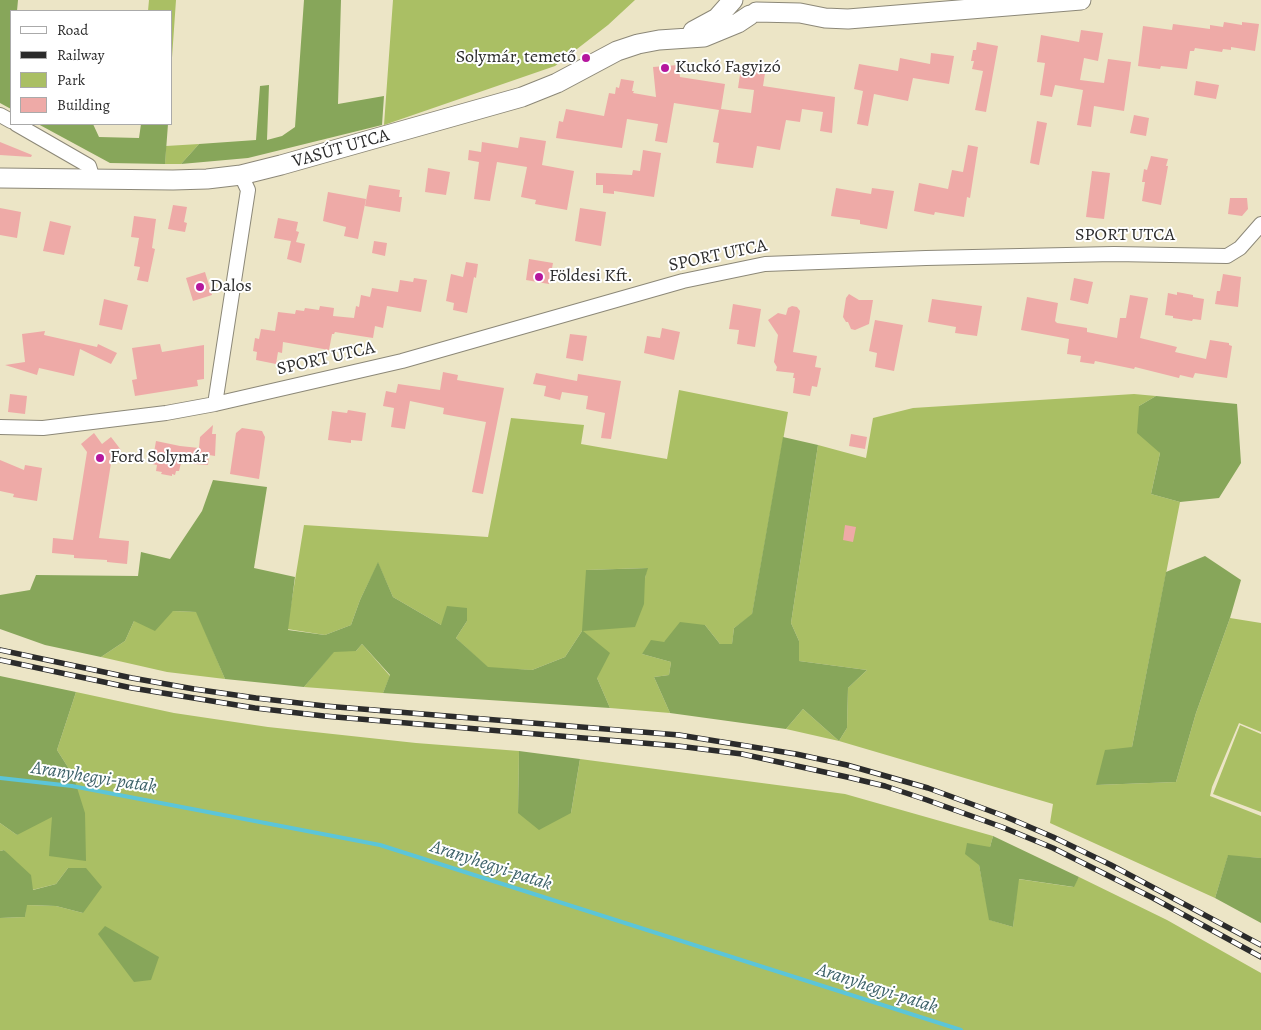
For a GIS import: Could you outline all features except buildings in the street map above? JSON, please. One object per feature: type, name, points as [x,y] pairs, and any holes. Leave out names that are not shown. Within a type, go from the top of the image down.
[{"type":"street","points":[[734,0],[734,6],[743,14],[756,9],[848,19],[1081,0]]},
{"type":"street","name":"VASÚT UTCA","points":[[662,40],[698,29],[717,18],[734,0]]},
{"type":"street","points":[[773,0],[800,13]]},
{"type":"street","name":"VASÚT UTCA","points":[[0,178],[198,179],[241,175],[522,97],[557,83],[617,52],[638,44],[704,37],[726,29],[756,9]]},
{"type":"street","points":[[18,125],[89,166],[93,179]]},
{"type":"street","points":[[215,404],[248,190],[241,175]]},
{"type":"street","name":"SPORT UTCA","points":[[0,427],[43,428],[166,413],[215,404],[402,361],[682,281],[764,264],[1114,254],[1227,256],[1240,248],[1261,224]]},
{"type":"green space","points":[[0,0],[18,0],[17,10],[10,10],[10,108],[0,103]]},
{"type":"green space","points":[[149,0],[176,0],[172,58],[172,10],[148,10]]},
{"type":"green space","points":[[304,0],[341,0],[338,104],[384,96],[382,125],[248,158],[181,164],[199,144],[256,140],[260,86],[269,85],[267,140],[282,136],[295,127]]},
{"type":"green space","points":[[393,0],[635,0],[608,25],[555,66],[384,125]]},
{"type":"green space","points":[[40,125],[93,125],[99,137],[139,138],[141,125],[168,125],[165,164],[110,163]]},
{"type":"green space","points":[[199,144],[181,164],[165,164],[166,146]]},
{"type":"green space","points":[[679,390],[788,412],[752,615],[734,628],[732,645],[720,644],[705,625],[664,642],[642,654],[671,662],[669,675],[654,677],[670,713],[610,708],[597,678],[582,631],[565,657],[532,670],[488,668],[456,638],[467,621],[441,625],[393,597],[378,563],[360,600],[351,625],[325,635],[287,629],[304,525],[488,537],[511,418],[584,425],[581,444],[667,459]],"holes":[[[647,568],[645,578],[586,570]]]},
{"type":"green space","points":[[1134,394],[1156,396],[1139,406],[1160,453],[1151,494],[1180,502],[1132,747],[1096,785],[1176,782],[1196,713],[1230,618],[1261,623],[1261,732],[1239,723],[1210,796],[1261,816],[1261,858],[1228,856],[1215,898],[1050,823],[1053,804],[839,741],[847,728],[848,688],[867,670],[799,661],[799,641],[791,623],[818,445],[866,458],[873,418],[913,408]]},
{"type":"green space","points":[[1156,396],[1237,404],[1241,463],[1219,498],[1180,502],[1151,494],[1160,453],[1137,433],[1139,406]]},
{"type":"green space","points":[[783,437],[818,445],[791,623],[799,641],[799,661],[867,670],[848,688],[847,728],[839,741],[803,709],[786,729],[670,713],[654,677],[669,675],[671,662],[642,654],[651,640],[664,642],[680,622],[705,625],[720,644],[732,644],[734,628],[752,614]]},
{"type":"green space","points":[[213,480],[267,487],[254,568],[295,577],[288,630],[325,635],[351,625],[360,600],[378,562],[393,597],[441,625],[447,606],[467,608],[467,621],[456,638],[488,667],[532,670],[565,657],[582,631],[586,570],[648,568],[645,578],[644,604],[635,627],[583,631],[610,653],[597,678],[610,708],[383,693],[390,675],[362,644],[356,651],[334,652],[304,687],[225,679],[196,612],[173,611],[155,631],[134,621],[125,641],[101,657],[45,645],[0,629],[0,595],[30,590],[36,575],[138,576],[141,552],[170,559],[202,511]]},
{"type":"green space","points":[[1205,556],[1241,580],[1230,618],[1196,713],[1176,782],[1096,785],[1105,750],[1132,747],[1166,572]]},
{"type":"green space","points":[[173,611],[197,612],[225,679],[167,672],[101,657],[125,641],[134,621]]},
{"type":"green space","points":[[362,644],[390,676],[383,693],[304,687],[334,651],[356,651]]},
{"type":"green space","points":[[0,676],[76,692],[57,750],[73,775],[85,813],[86,861],[49,856],[52,817],[17,835],[0,823]]},
{"type":"green space","points":[[76,692],[174,713],[268,727],[416,743],[519,751],[518,813],[571,813],[580,759],[845,794],[993,836],[990,847],[979,865],[990,920],[1013,927],[1018,879],[1073,887],[1079,877],[1167,920],[1261,973],[1261,1030],[0,1030],[0,918],[25,917],[26,905],[56,906],[83,913],[86,868],[68,868],[56,884],[32,890],[4,850],[0,851],[0,823],[17,835],[73,775],[57,750]]},
{"type":"green space","points":[[803,709],[839,741],[786,729]]},
{"type":"green space","points":[[1240,725],[1261,734],[1261,812],[1213,794]]},
{"type":"green space","points":[[519,751],[580,759],[571,813],[539,830],[518,813]]},
{"type":"green space","points":[[993,836],[1079,877],[1074,887],[1019,879],[1013,927],[989,920],[979,865],[965,854],[967,843],[990,847]]},
{"type":"green space","points":[[4,850],[31,875],[33,890],[56,884],[68,868],[86,868],[102,887],[83,913],[56,906],[27,905],[25,917],[0,918],[0,851]]},
{"type":"green space","points":[[1228,855],[1261,858],[1261,923],[1215,898]]},
{"type":"green space","points":[[105,926],[159,957],[151,980],[134,982],[98,934]]},
{"type":"waterway","name":"Aranyhegyi-patak","points":[[0,778],[72,786],[380,845],[961,1030]]},
{"type":"railway","points":[[0,650],[132,678],[256,698],[325,706],[679,735],[796,754],[847,765],[928,788],[1004,816],[1053,837],[1111,865],[1261,945]]},
{"type":"railway","points":[[0,660],[132,688],[255,708],[324,716],[678,746],[742,754],[847,777],[885,786],[927,800],[1053,848],[1153,898],[1261,957]]},
{"type":"place","name":"Solymár, temető","points":[[586,58]]},
{"type":"place","name":"Kuckó Fagyizó","points":[[665,68]]},
{"type":"place","name":"Földesi Kft.","points":[[539,277]]},
{"type":"place","name":"Dalos","points":[[200,287]]},
{"type":"place","name":"Ford Solymár","points":[[100,458]]}]
